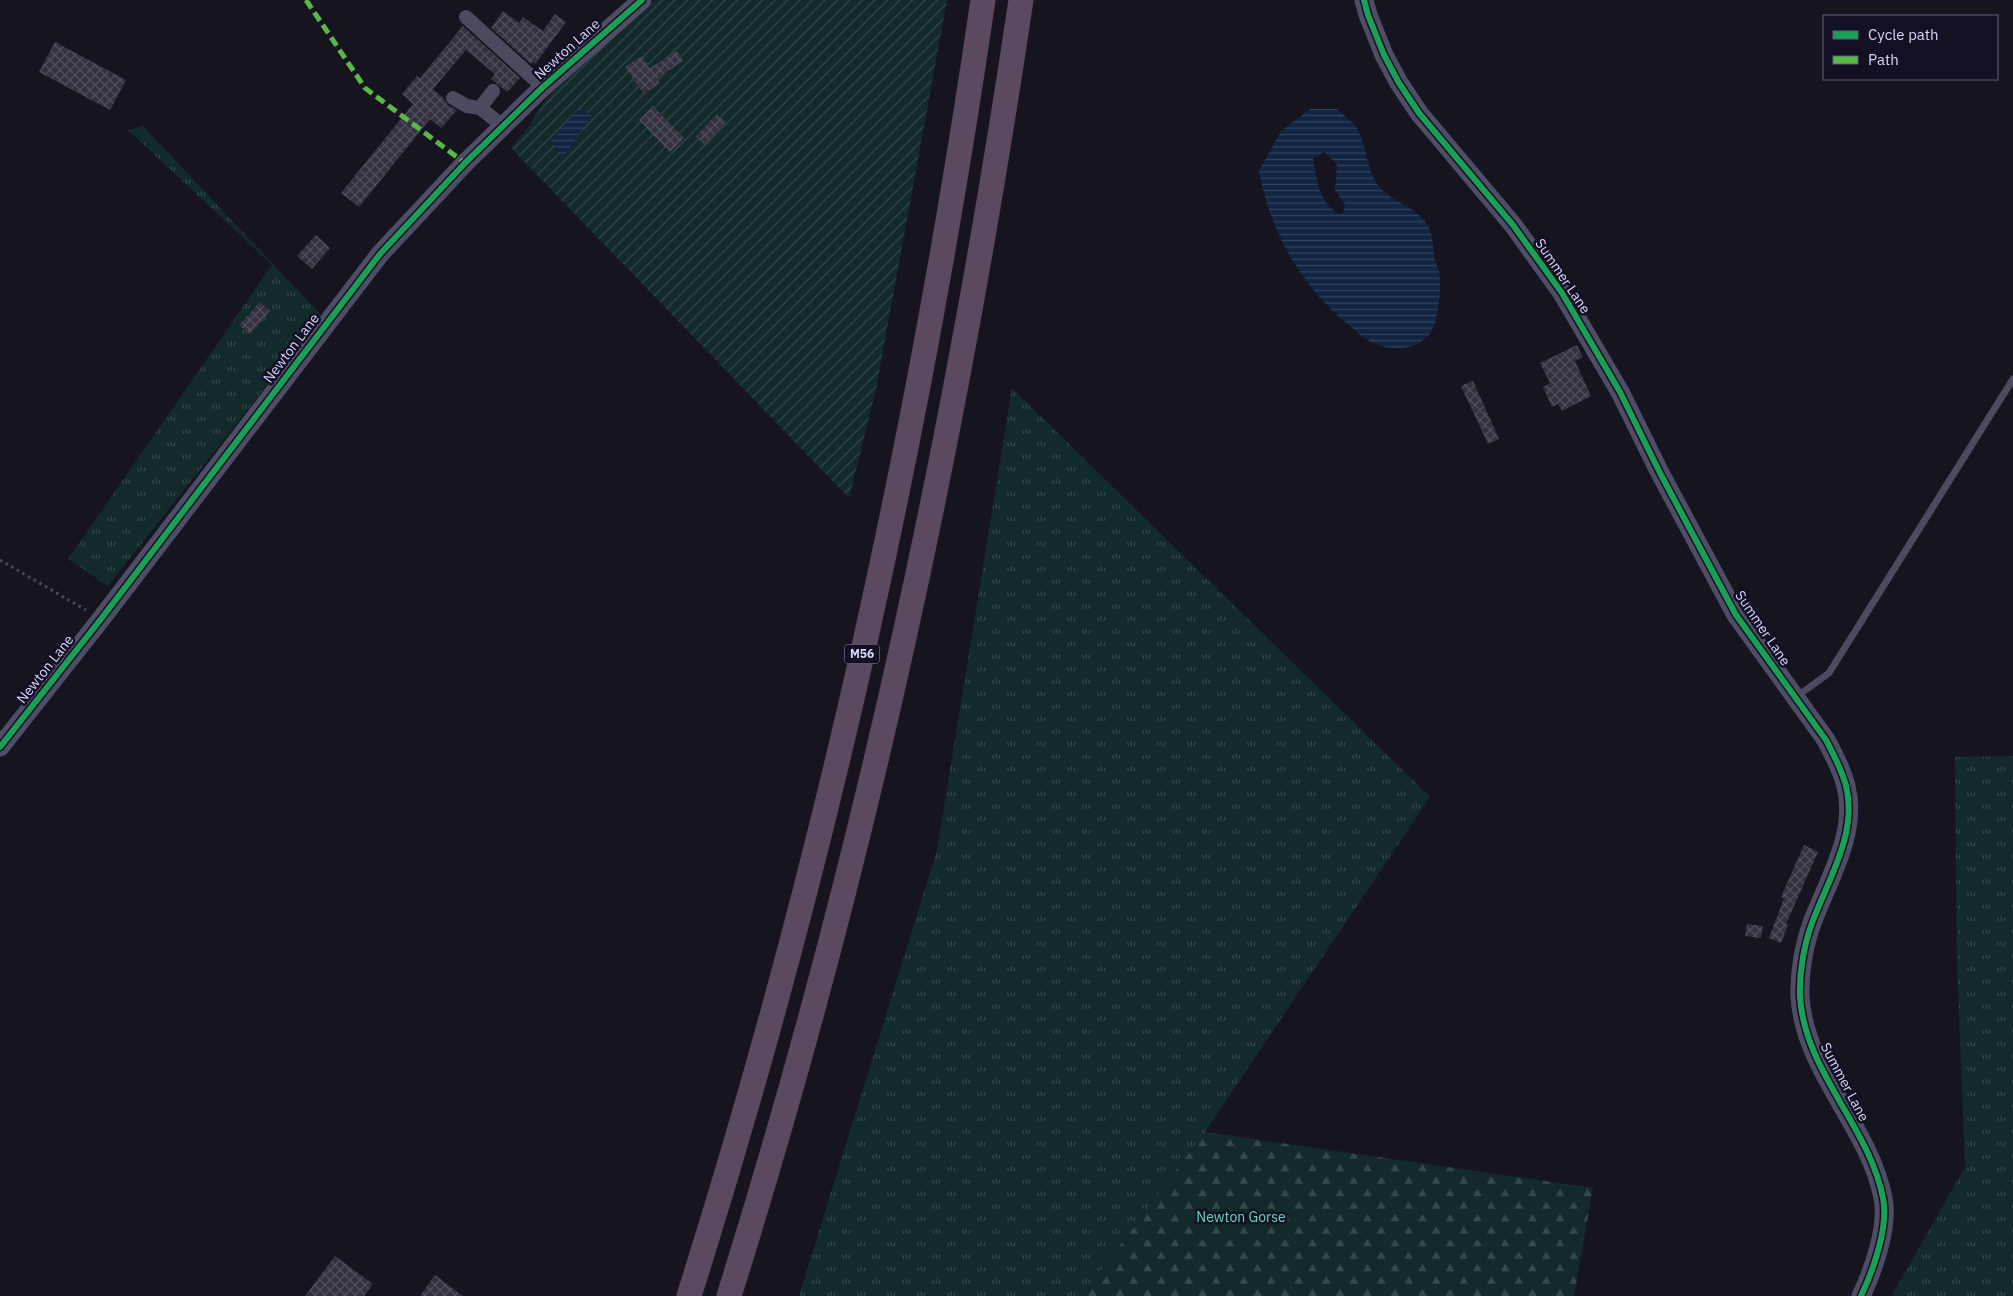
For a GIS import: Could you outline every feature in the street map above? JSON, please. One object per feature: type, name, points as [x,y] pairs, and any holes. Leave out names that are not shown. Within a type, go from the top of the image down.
[{"type":"highway","name":"M56","points":[[689,1296],[776,1000],[810,872],[853,692],[884,554],[947,233],[983,0]]},
{"type":"highway","name":"M56","points":[[728,1296],[816,997],[889,708],[924,549],[958,379],[984,239],[1021,0]]},
{"type":"street","name":"Newton Lane","points":[[0,746],[101,619],[380,254],[465,163],[543,87],[642,0]]},
{"type":"street","name":"Summer Lane","points":[[1364,0],[1368,16],[1384,55],[1399,83],[1419,113],[1513,225],[1562,293],[1620,392],[1660,473],[1736,615],[1826,740],[1846,786],[1848,812],[1846,832],[1840,853],[1812,924],[1801,974],[1800,997],[1803,1017],[1820,1067],[1856,1127],[1874,1166],[1884,1200],[1883,1233],[1861,1296]]},
{"type":"street","points":[[466,17],[543,87]]},
{"type":"street","points":[[480,108],[493,92]]},
{"type":"street","points":[[453,98],[466,106],[480,108],[503,126]]},
{"type":"lane","points":[[1796,698],[1829,673],[2013,379]]},
{"type":"path","points":[[0,560],[101,619]]},
{"type":"green space","points":[[655,0],[947,0],[876,389],[849,498],[511,148],[529,126],[544,102],[574,67]]},
{"type":"green space","points":[[143,126],[322,316],[108,586],[68,559],[272,265],[128,130]]},
{"type":"green space","points":[[1012,388],[1430,797],[1205,1132],[1082,1296],[799,1296],[937,850]]},
{"type":"green space","points":[[2013,756],[2013,1296],[1892,1295],[1965,1167],[1957,963],[1955,757]]},
{"type":"green space","name":"Newton Gorse","points":[[1205,1132],[1593,1188],[1574,1296],[1082,1296]]},
{"type":"water","points":[[578,108],[592,116],[563,157],[551,141]]},
{"type":"water","points":[[1310,109],[1337,109],[1352,122],[1360,134],[1369,167],[1376,183],[1391,197],[1413,210],[1426,223],[1431,234],[1436,264],[1440,274],[1440,292],[1434,325],[1428,336],[1421,342],[1406,348],[1389,348],[1373,343],[1360,335],[1329,307],[1300,273],[1279,234],[1264,193],[1259,171],[1281,131]],"holes":[[[1324,152],[1337,164],[1335,190],[1345,205],[1343,213],[1338,214],[1322,196],[1317,182],[1313,158]]]},
{"type":"building","points":[[503,11],[519,23],[523,17],[543,31],[555,14],[566,22],[535,64],[533,62],[531,64],[491,28]]},
{"type":"building","points":[[463,26],[520,78],[507,92],[491,79],[495,74],[466,50],[433,89],[448,105],[457,110],[441,128],[430,119],[359,207],[341,193],[413,104],[402,94],[417,76],[420,78]]},
{"type":"building","points":[[55,42],[126,80],[110,110],[39,72]]},
{"type":"building","points":[[677,51],[683,61],[657,78],[660,83],[644,94],[625,67],[642,56],[650,68]]},
{"type":"building","points":[[653,106],[684,138],[670,152],[639,120]]},
{"type":"building","points":[[717,114],[726,122],[705,145],[696,136]]},
{"type":"building","points":[[316,235],[330,248],[312,269],[297,256]]},
{"type":"building","points":[[260,302],[270,311],[250,334],[239,325]]},
{"type":"building","points":[[1577,345],[1583,357],[1575,361],[1591,396],[1562,411],[1558,404],[1552,407],[1543,387],[1550,383],[1540,363]]},
{"type":"building","points":[[1473,381],[1499,439],[1488,444],[1461,386]]},
{"type":"building","points":[[1804,845],[1818,852],[1786,924],[1788,925],[1781,943],[1769,938],[1784,898],[1781,897]]},
{"type":"building","points":[[1747,924],[1763,926],[1761,938],[1745,936]]},
{"type":"building","points":[[335,1256],[373,1284],[364,1296],[305,1296]]},
{"type":"building","points":[[435,1275],[463,1296],[420,1296]]},
{"type":"marked path","points":[[306,0],[365,88],[465,163]]},
{"type":"cycle path","points":[[0,747],[101,619],[380,254],[465,163],[543,87],[642,0]]},
{"type":"cycle path","points":[[1364,0],[1384,55],[1399,83],[1419,113],[1513,225],[1562,293],[1620,392],[1660,473],[1736,615],[1826,740],[1842,774],[1849,804],[1845,839],[1807,940],[1801,969],[1800,997],[1804,1024],[1813,1050],[1865,1147],[1876,1172],[1883,1198],[1884,1222],[1882,1235],[1875,1261],[1861,1296]]}]
